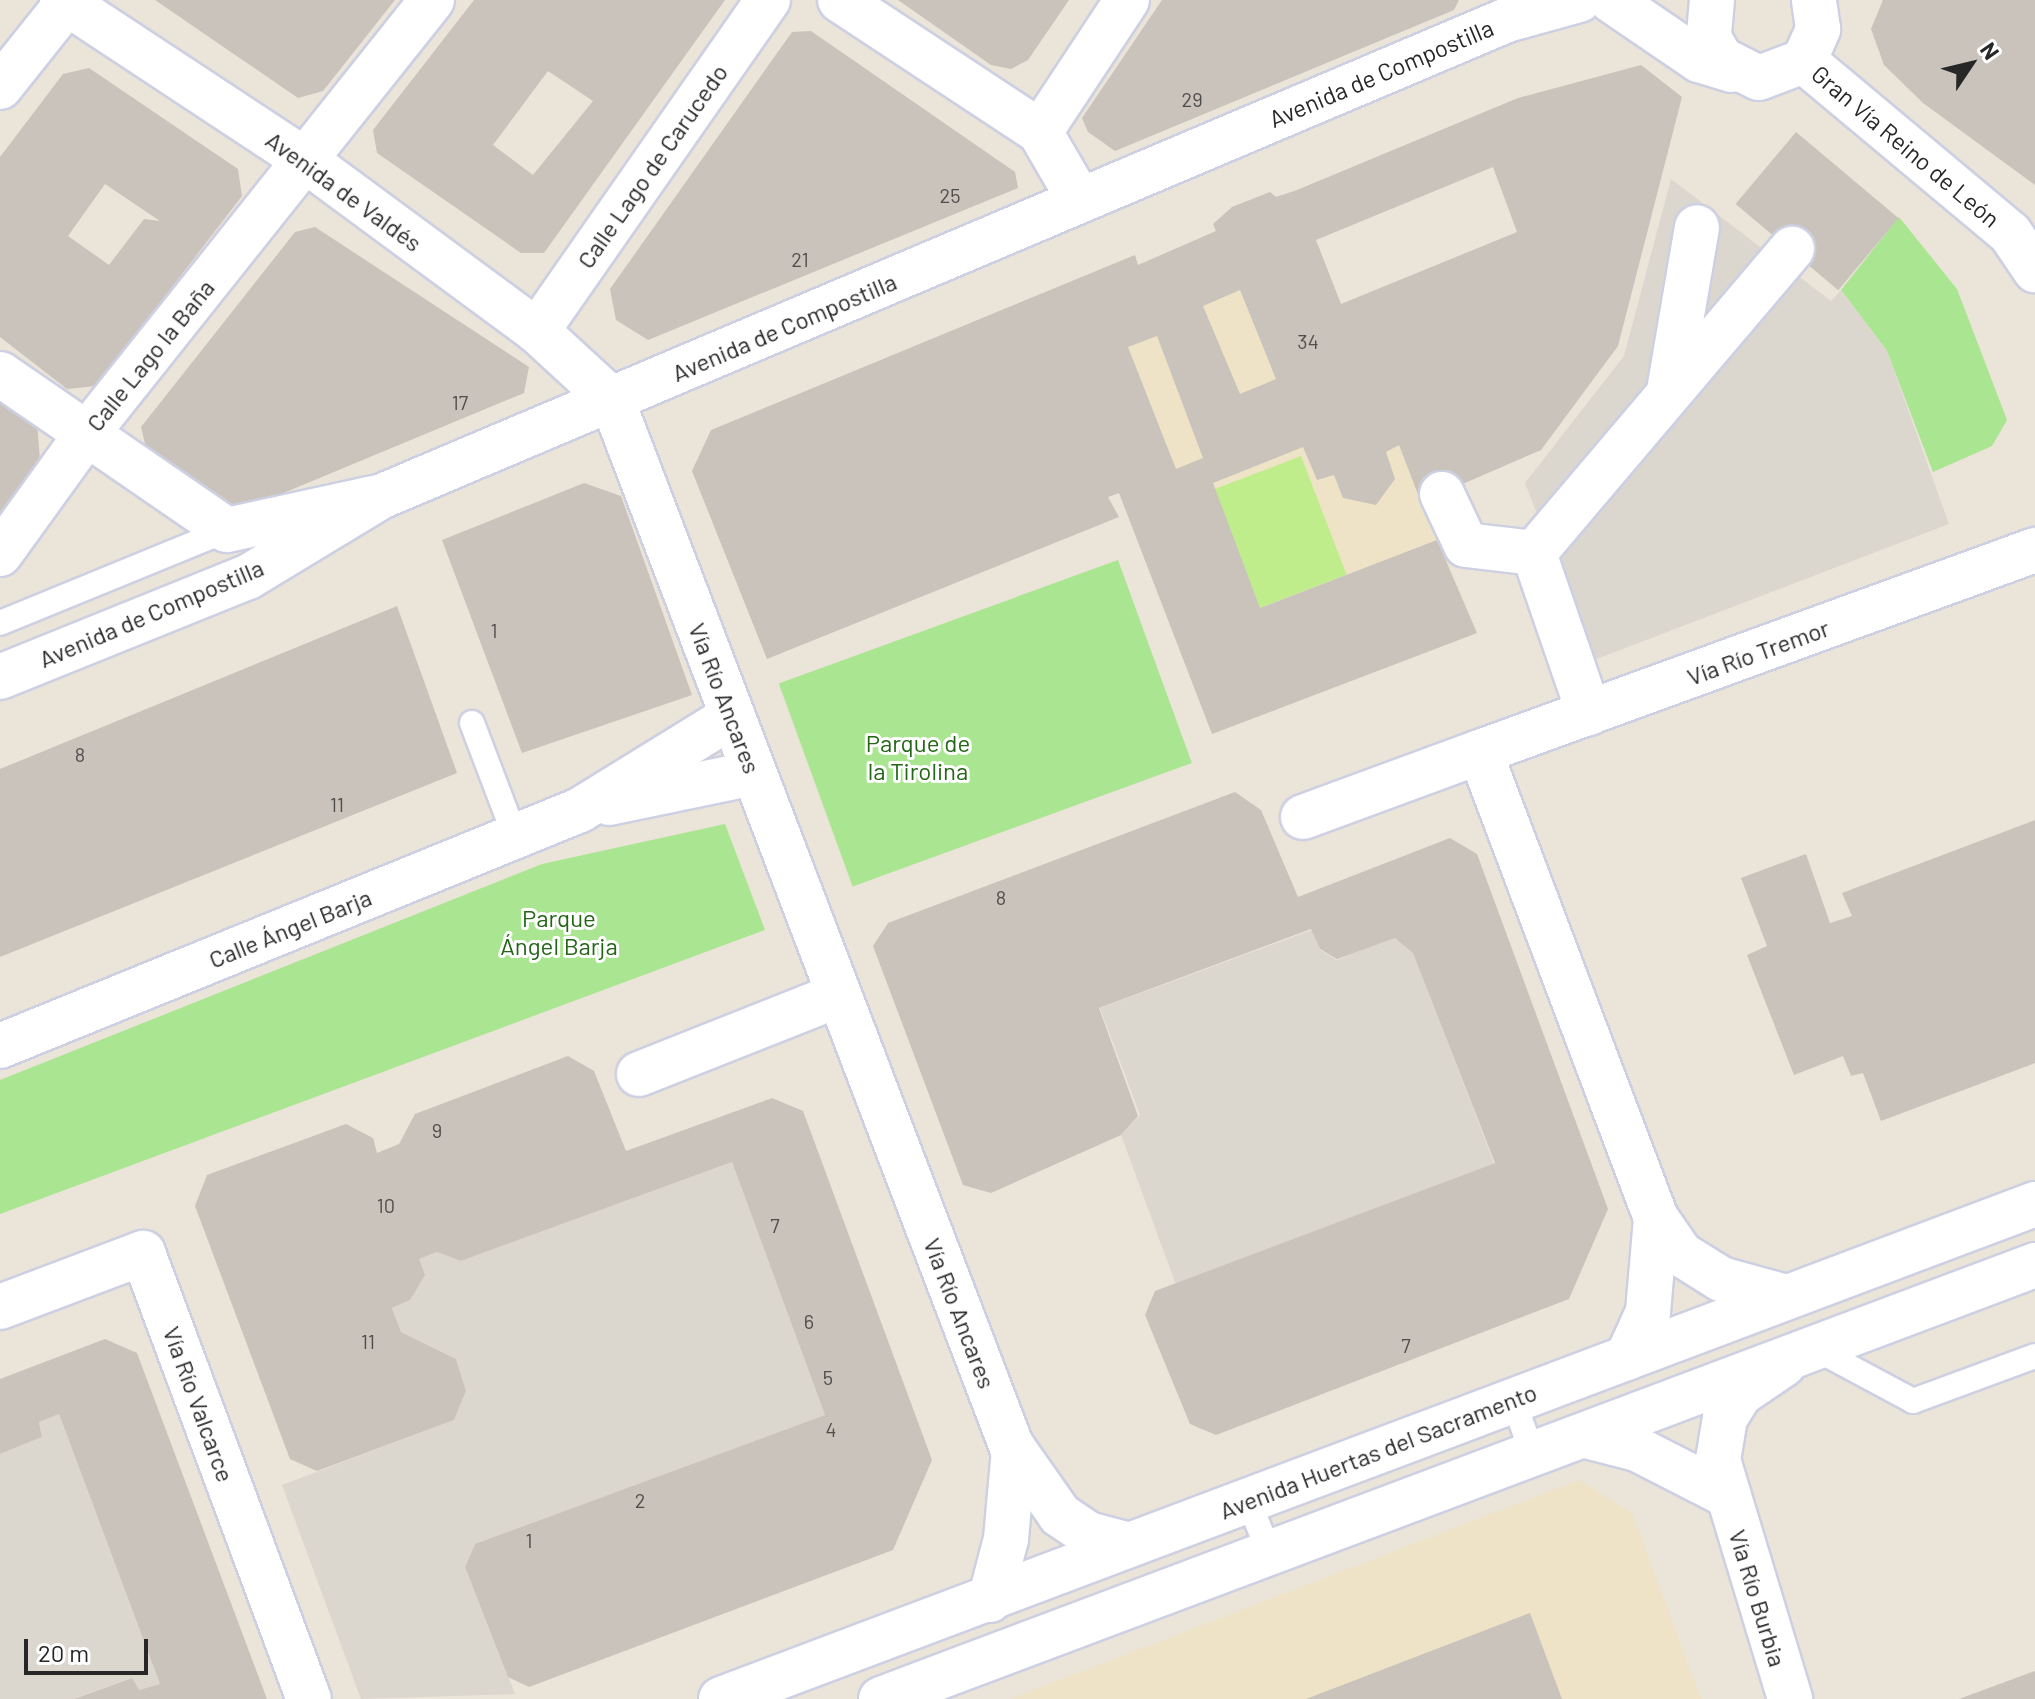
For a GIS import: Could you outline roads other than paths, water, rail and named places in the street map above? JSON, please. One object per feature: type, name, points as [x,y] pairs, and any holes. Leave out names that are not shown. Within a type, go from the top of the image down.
[{"type":"street","name":"Calle Lago la Baña","points":[[0,554],[85,436],[432,0]]},
{"type":"street","name":"Calle Lago de Carucedo","points":[[537,331],[768,0]]},
{"type":"street","points":[[840,0],[1040,132],[1079,199]]},
{"type":"street","points":[[1040,132],[1127,0]]},
{"type":"street","name":"Avenida de Compostilla","points":[[0,677],[248,577],[380,497],[612,400],[1512,10],[1579,0]]},
{"type":"street","points":[[1611,0],[1699,60],[1740,73],[1774,77],[1804,61],[1818,29],[1814,0]]},
{"type":"street","points":[[1712,0],[1709,38],[1740,73]]},
{"type":"street","name":"Avenida de Valdés","points":[[66,1],[305,160],[537,331],[612,400]]},
{"type":"street","points":[[0,87],[66,1]]},
{"type":"street","name":"Gran Vía Reino de León","points":[[1804,61],[2022,232],[2035,270]]},
{"type":"street","points":[[1669,394],[1697,227]]},
{"type":"street","points":[[1534,553],[1792,249]]},
{"type":"street","points":[[0,374],[85,436],[227,530],[380,497]]},
{"type":"street","name":"Vía Río Ancares","points":[[612,400],[1014,1450],[1060,1515],[1088,1534],[1125,1544]]},
{"type":"street","points":[[1442,494],[1466,545],[1534,553]]},
{"type":"street","name":"Vía Río Tremor","points":[[1303,817],[2035,550]]},
{"type":"street","points":[[1534,553],[1589,713]]},
{"type":"street","name":"Calle Ángel Barja","points":[[580,810],[732,716]]},
{"type":"street","points":[[1480,752],[1656,1218],[1681,1254],[1721,1279],[1786,1297]]},
{"type":"street","name":"Calle Ángel Barja","points":[[0,1046],[580,810],[754,773]]},
{"type":"street","points":[[639,1074],[839,995]]},
{"type":"street","name":"Avenida Huertas del Sacramento","points":[[721,1699],[990,1600],[1125,1544],[1249,1503],[1513,1399],[2035,1204]]},
{"type":"street","points":[[1627,1358],[1648,1312],[1656,1218]]},
{"type":"street","name":"Vía Río Valcarce","points":[[0,1307],[143,1253],[309,1699]]},
{"type":"street","points":[[881,1699],[1532,1453],[1802,1357],[2035,1265]]},
{"type":"street","name":"Vía Río Burbia","points":[[1790,1699],[1718,1460],[1725,1418],[1740,1394],[1802,1357]]},
{"type":"street","name":"Vía Río Burbia","points":[[1586,1436],[1637,1449],[1729,1496]]},
{"type":"street","name":"Vía Río Ancares","points":[[990,1600],[1006,1539],[1014,1450]]},
{"type":"lane","points":[[0,623],[227,530]]},
{"type":"lane","points":[[472,723],[515,836]]},
{"type":"lane","points":[[1802,1357],[1913,1401],[2035,1356]]},
{"type":"lane","points":[[1513,1399],[1532,1453]]},
{"type":"lane","points":[[1249,1503],[1270,1554]]},
{"type":"park label","name":"Parque de la Tirolina","points":[[918,757]]},
{"type":"park label","name":"Parque Ángel Barja","points":[[559,932]]}]
